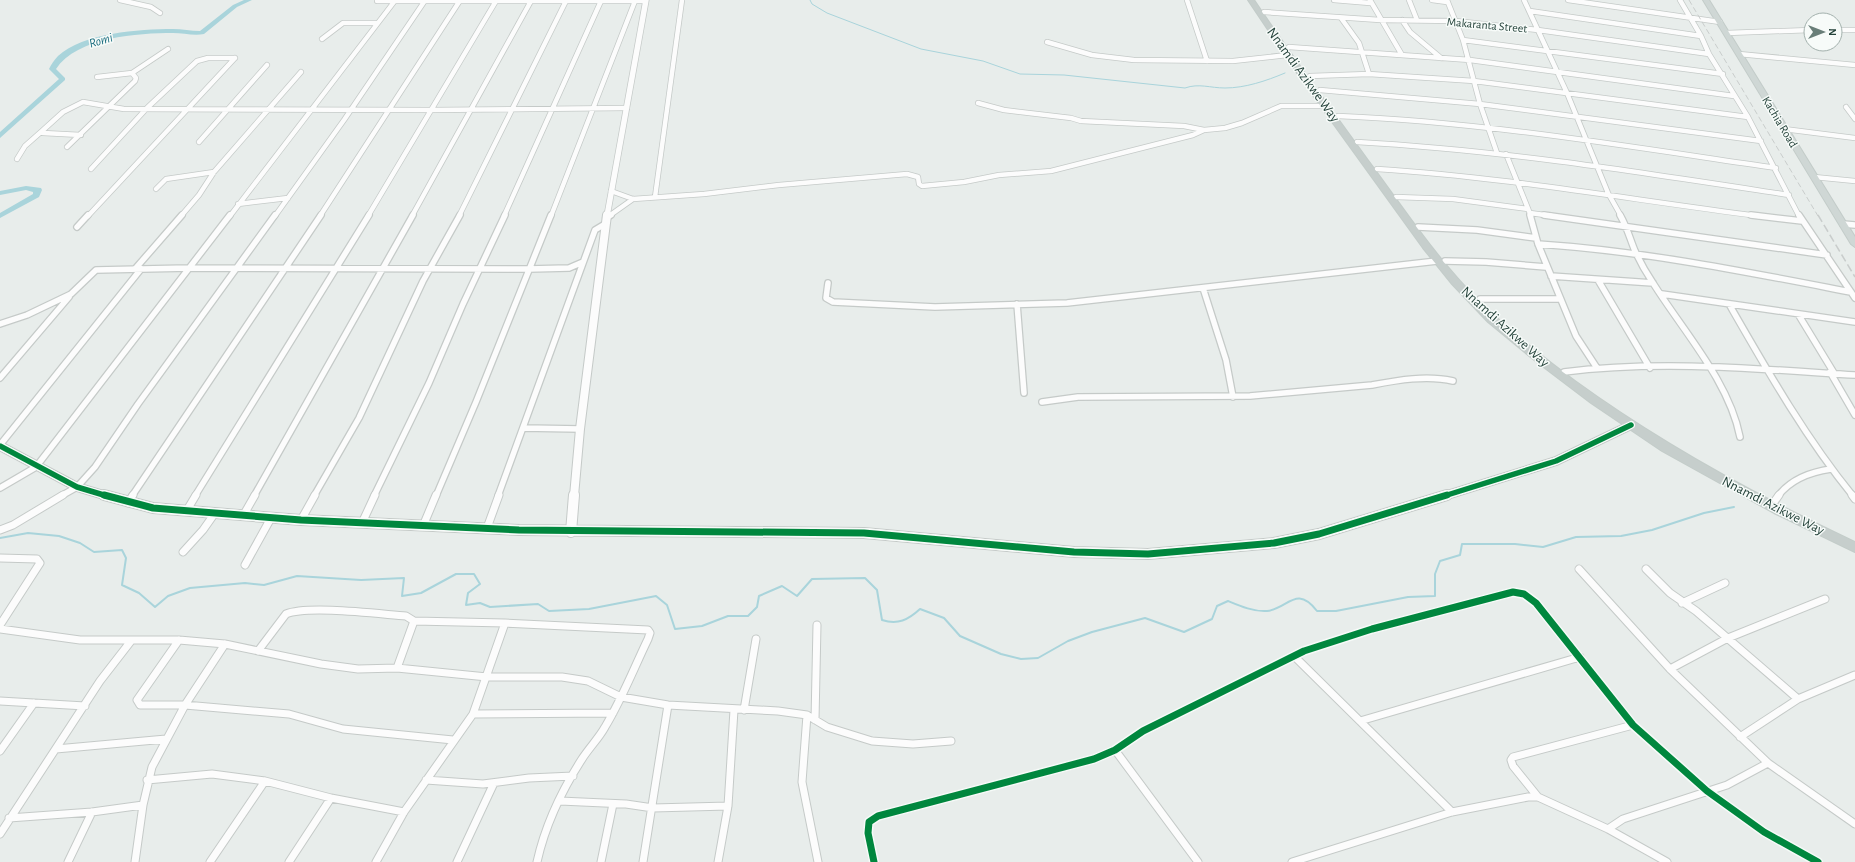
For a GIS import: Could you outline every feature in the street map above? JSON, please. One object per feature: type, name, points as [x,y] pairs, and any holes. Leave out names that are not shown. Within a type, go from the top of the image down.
[{"type":"highway","name":"Nnamdi Azikwe Way","points":[[1251,0],[1325,106],[1441,261],[1472,300],[1520,344],[1575,387],[1689,462],[1758,500],[1855,548]]},
{"type":"highway","name":"Nnamdi Azikwe Way","points":[[1256,0],[1288,51],[1310,76],[1441,261],[1511,328],[1564,372],[1623,414],[1670,444],[1774,502],[1855,541]]},
{"type":"main road","name":"Kachia Road","points":[[1706,0],[1855,244]]},
{"type":"street","points":[[120,0],[151,7],[160,12]]},
{"type":"street","points":[[376,1],[431,2],[645,0],[627,108],[605,221],[580,429],[571,532]]},
{"type":"street","points":[[655,197],[682,0]]},
{"type":"street","points":[[1187,0],[1207,60]]},
{"type":"street","points":[[1334,0],[1370,1],[1402,55]]},
{"type":"street","points":[[1409,0],[1417,20]]},
{"type":"street","points":[[1432,0],[1447,1],[1456,21],[1470,60],[1480,104],[1497,153]]},
{"type":"street","points":[[1524,0],[1549,50],[1577,116],[1595,165],[1608,193],[1626,225],[1636,253],[1709,366],[1736,417],[1740,437]]},
{"type":"street","points":[[1568,0],[1720,22]]},
{"type":"street","points":[[1680,0],[1701,36],[1709,54],[1723,74],[1734,96],[1748,117],[1776,168],[1802,221],[1827,255],[1855,298]]},
{"type":"street","points":[[128,503],[230,354],[284,268],[463,1]]},
{"type":"street","points":[[187,510],[334,269],[351,245],[496,1]]},
{"type":"street","points":[[243,516],[382,270],[531,1]]},
{"type":"street","points":[[301,520],[359,418],[564,1]]},
{"type":"street","points":[[362,523],[406,428],[415,414],[447,337],[480,268],[601,1]]},
{"type":"street","points":[[423,526],[476,402],[635,1]]},
{"type":"street","points":[[0,488],[36,467],[152,318],[310,109],[394,2]]},
{"type":"street","points":[[0,530],[13,525],[78,487],[95,467],[138,404],[288,198],[424,2]]},
{"type":"street","points":[[420,7],[431,2]]},
{"type":"street","points":[[1530,11],[1701,36]]},
{"type":"street","name":"Makaranta Street","points":[[1264,12],[1380,20],[1456,21],[1538,30],[1709,54]]},
{"type":"street","points":[[1341,18],[1343,23],[1359,43],[1369,74]]},
{"type":"street","points":[[1402,20],[1410,32],[1441,58]]},
{"type":"street","points":[[322,39],[343,24],[376,24]]},
{"type":"street","points":[[1727,33],[1803,30]]},
{"type":"street","points":[[1843,30],[1855,30]]},
{"type":"street","points":[[1463,40],[1549,50],[1723,74]]},
{"type":"street","points":[[1047,42],[1092,55],[1120,58],[1207,60],[1261,59],[1288,51],[1362,51],[1470,60],[1734,96]]},
{"type":"street","points":[[97,77],[132,72],[168,49]]},
{"type":"street","points":[[1739,54],[1855,65]]},
{"type":"street","points":[[77,227],[235,58],[208,58],[197,61],[147,108],[91,169]]},
{"type":"street","points":[[199,142],[267,65]]},
{"type":"street","points":[[68,147],[135,81],[136,78],[132,72]]},
{"type":"street","points":[[301,72],[271,109],[214,172],[199,195],[138,269],[1,447],[36,467],[78,487],[128,503],[153,508],[301,520],[571,532],[760,531],[864,533],[1074,552],[1148,554],[1274,543],[1318,534],[1398,511],[1556,461],[1631,425]]},
{"type":"street","points":[[1310,76],[1369,74],[1474,82],[1748,117]]},
{"type":"street","points":[[1320,90],[1480,104],[1761,141]]},
{"type":"street","points":[[17,159],[25,146],[59,116],[77,104],[86,101],[124,109],[228,108],[471,110],[627,108]]},
{"type":"street","points":[[978,103],[1004,110],[1071,118],[1081,121],[1184,126],[1204,130],[1225,128],[1242,123],[1281,106],[1325,106]]},
{"type":"street","points":[[1846,107],[1855,119]]},
{"type":"street","points":[[1338,116],[1385,118],[1586,140],[1776,168]]},
{"type":"street","points":[[1784,129],[1855,138]]},
{"type":"street","points":[[611,191],[618,195],[634,198],[655,197],[704,194],[779,185],[899,174],[914,175],[918,177],[919,184],[922,186],[950,184],[999,175],[1051,171],[1193,135],[1204,130]]},
{"type":"street","points":[[42,131],[80,134]]},
{"type":"street","points":[[1357,142],[1425,145],[1506,154],[1595,165],[1789,195]]},
{"type":"street","points":[[1506,154],[1529,211],[1546,267],[1576,336],[1597,368]]},
{"type":"street","points":[[1377,169],[1440,172],[1518,181],[1608,193],[1717,211],[1802,221]]},
{"type":"street","points":[[156,189],[166,179],[214,172]]},
{"type":"street","points":[[1814,177],[1854,182]]},
{"type":"street","points":[[1396,197],[1453,199],[1827,255]]},
{"type":"street","points":[[238,204],[288,198]]},
{"type":"street","points":[[487,528],[595,230],[634,198]]},
{"type":"street","points":[[1843,224],[1855,225]]},
{"type":"street","points":[[1418,227],[1477,230],[1536,238]]},
{"type":"street","points":[[1538,244],[1578,246],[1636,253],[1851,292]]},
{"type":"street","points":[[828,283],[826,298],[833,302],[935,307],[1067,303],[1277,278],[1441,261],[1486,262],[1546,267]]},
{"type":"street","points":[[0,378],[94,270],[189,268],[382,270],[480,268],[529,269],[570,268],[583,262]]},
{"type":"street","points":[[570,268],[579,274]]},
{"type":"street","points":[[1551,276],[1654,283]]},
{"type":"street","points":[[1598,280],[1650,368]]},
{"type":"street","points":[[1203,288],[1226,360],[1233,397]]},
{"type":"street","points":[[0,324],[31,314],[72,294]]},
{"type":"street","points":[[1662,294],[1855,322]]},
{"type":"street","points":[[1480,299],[1560,299]]},
{"type":"street","points":[[1017,304],[1024,393]]},
{"type":"street","points":[[1729,304],[1767,370],[1831,469],[1855,499]]},
{"type":"street","points":[[1798,314],[1855,415]]},
{"type":"street","points":[[1564,372],[1597,368],[1709,366],[1855,375]]},
{"type":"street","points":[[1042,402],[1054,403],[1065,398],[1078,397],[1233,397],[1372,385],[1392,381],[1440,378],[1453,381]]},
{"type":"street","points":[[524,428],[580,429]]},
{"type":"street","points":[[1774,502],[1780,493],[1793,480],[1805,474],[1831,469]]},
{"type":"street","points":[[183,552],[203,530],[215,513]]},
{"type":"street","points":[[245,565],[271,518]]},
{"type":"street","points":[[0,558],[37,559],[40,563],[0,625]]},
{"type":"street","points":[[1579,569],[1670,669],[1768,763],[1855,824]]},
{"type":"street","points":[[1646,569],[1682,603],[1696,611],[1798,699]]},
{"type":"street","points":[[1682,603],[1725,583]]},
{"type":"street","points":[[874,862],[868,833],[869,822],[878,816],[1094,759],[1115,750],[1143,731],[1294,656],[1372,629],[1517,591],[1524,593],[1533,600],[1633,725],[1707,791],[1764,832],[1818,862]]},
{"type":"street","points":[[1670,669],[1728,638],[1825,599]]},
{"type":"street","points":[[258,651],[286,614],[293,611],[338,611],[406,616],[414,621],[505,623],[648,630],[650,633],[648,639],[613,713],[573,776],[560,801],[544,836],[537,862]]},
{"type":"street","points":[[397,668],[414,621]]},
{"type":"street","points":[[376,862],[404,812],[473,714],[505,623]]},
{"type":"street","points":[[816,720],[817,625]]},
{"type":"street","points":[[0,629],[80,640],[179,640],[225,644],[321,664],[358,669],[397,668],[487,676],[568,678],[588,681],[621,697],[668,705],[734,710],[778,711],[807,716],[827,727],[858,738],[872,741],[913,744],[951,741]]},
{"type":"street","points":[[744,710],[756,639]]},
{"type":"street","points":[[179,640],[137,700],[140,705],[185,705],[289,714],[343,729],[454,740]]},
{"type":"street","points":[[0,834],[9,818],[109,669],[131,641]]},
{"type":"street","points":[[134,862],[147,780],[166,739],[185,705],[225,644]]},
{"type":"street","points":[[1294,656],[1452,812]]},
{"type":"street","points":[[1360,720],[1580,657]]},
{"type":"street","points":[[1740,737],[1798,699],[1855,675]]},
{"type":"street","points":[[0,701],[84,706]]},
{"type":"street","points":[[0,751],[34,703]]},
{"type":"street","points":[[643,862],[652,808],[661,736],[668,705]]},
{"type":"street","points":[[718,862],[728,806],[734,710]]},
{"type":"street","points":[[473,714],[613,713]]},
{"type":"street","points":[[807,716],[802,782],[818,862]]},
{"type":"street","points":[[1538,797],[1513,766],[1511,760],[1513,757],[1633,725]]},
{"type":"street","points":[[56,749],[166,739]]},
{"type":"street","points":[[1115,750],[1144,786],[1198,862]]},
{"type":"street","points":[[1608,829],[1623,819],[1727,785],[1768,763]]},
{"type":"street","points":[[147,780],[212,774],[265,781],[331,798],[404,812]]},
{"type":"street","points":[[426,780],[494,784],[529,778],[573,776]]},
{"type":"street","points":[[210,862],[265,781]]},
{"type":"street","points":[[457,862],[494,784]]},
{"type":"street","points":[[1292,862],[1452,812],[1528,797],[1538,797],[1608,829],[1667,862]]},
{"type":"street","points":[[289,862],[331,798]]},
{"type":"street","points":[[560,801],[652,808],[728,806]]},
{"type":"street","points":[[601,862],[613,804]]},
{"type":"street","points":[[9,818],[92,812],[143,805]]},
{"type":"street","points":[[68,862],[92,812]]},
{"type":"waterway","name":"Romi","points":[[0,136],[63,79],[52,69],[57,61],[71,50],[84,44],[115,36],[161,31],[202,33],[235,6],[249,0]]},
{"type":"waterway","points":[[810,0],[812,4],[827,13],[921,49],[983,61],[1020,74],[1064,75],[1185,88],[1200,86],[1225,88],[1255,84],[1285,73]]},
{"type":"waterway","name":"Romi","points":[[0,193],[26,188],[38,190],[36,195],[0,216]]},
{"type":"waterway","points":[[0,538],[28,533],[59,536],[80,543],[94,552],[122,550],[126,558],[122,585],[139,593],[155,607],[168,596],[190,588],[245,583],[264,585],[297,576],[361,580],[404,578],[402,596],[421,593],[456,574],[474,574],[480,584],[468,593],[466,605],[480,603],[490,607],[538,604],[549,611],[589,609],[656,596],[667,605],[675,629],[702,626],[728,616],[748,616],[757,607],[759,596],[782,586],[797,596],[812,579],[865,578],[877,590],[882,620],[898,622],[907,619],[920,609],[944,618],[960,636],[1001,654],[1021,659],[1038,658],[1068,641],[1092,632],[1145,618],[1184,632],[1212,619],[1217,606],[1228,601],[1252,610],[1267,611],[1292,600],[1303,599],[1310,603],[1317,611],[1336,611],[1408,597],[1435,596],[1435,574],[1440,561],[1460,555],[1462,544],[1515,544],[1543,547],[1576,537],[1621,536],[1652,530],[1704,513],[1734,507]]},
{"type":"railway","points":[[1689,0],[1818,216]]},
{"type":"railway","points":[[1818,215],[1855,277]]},
{"type":"cycle path","points":[[0,446],[77,487],[128,503],[153,508],[301,520],[519,530],[864,533],[1074,552],[1148,554],[1274,543],[1319,534],[1398,511],[1556,461],[1631,425]]},
{"type":"cycle path","points":[[874,862],[868,833],[869,822],[878,816],[1094,759],[1115,750],[1143,731],[1304,651],[1372,629],[1509,592],[1524,594],[1536,603],[1633,725],[1707,791],[1764,832],[1818,862]]}]
